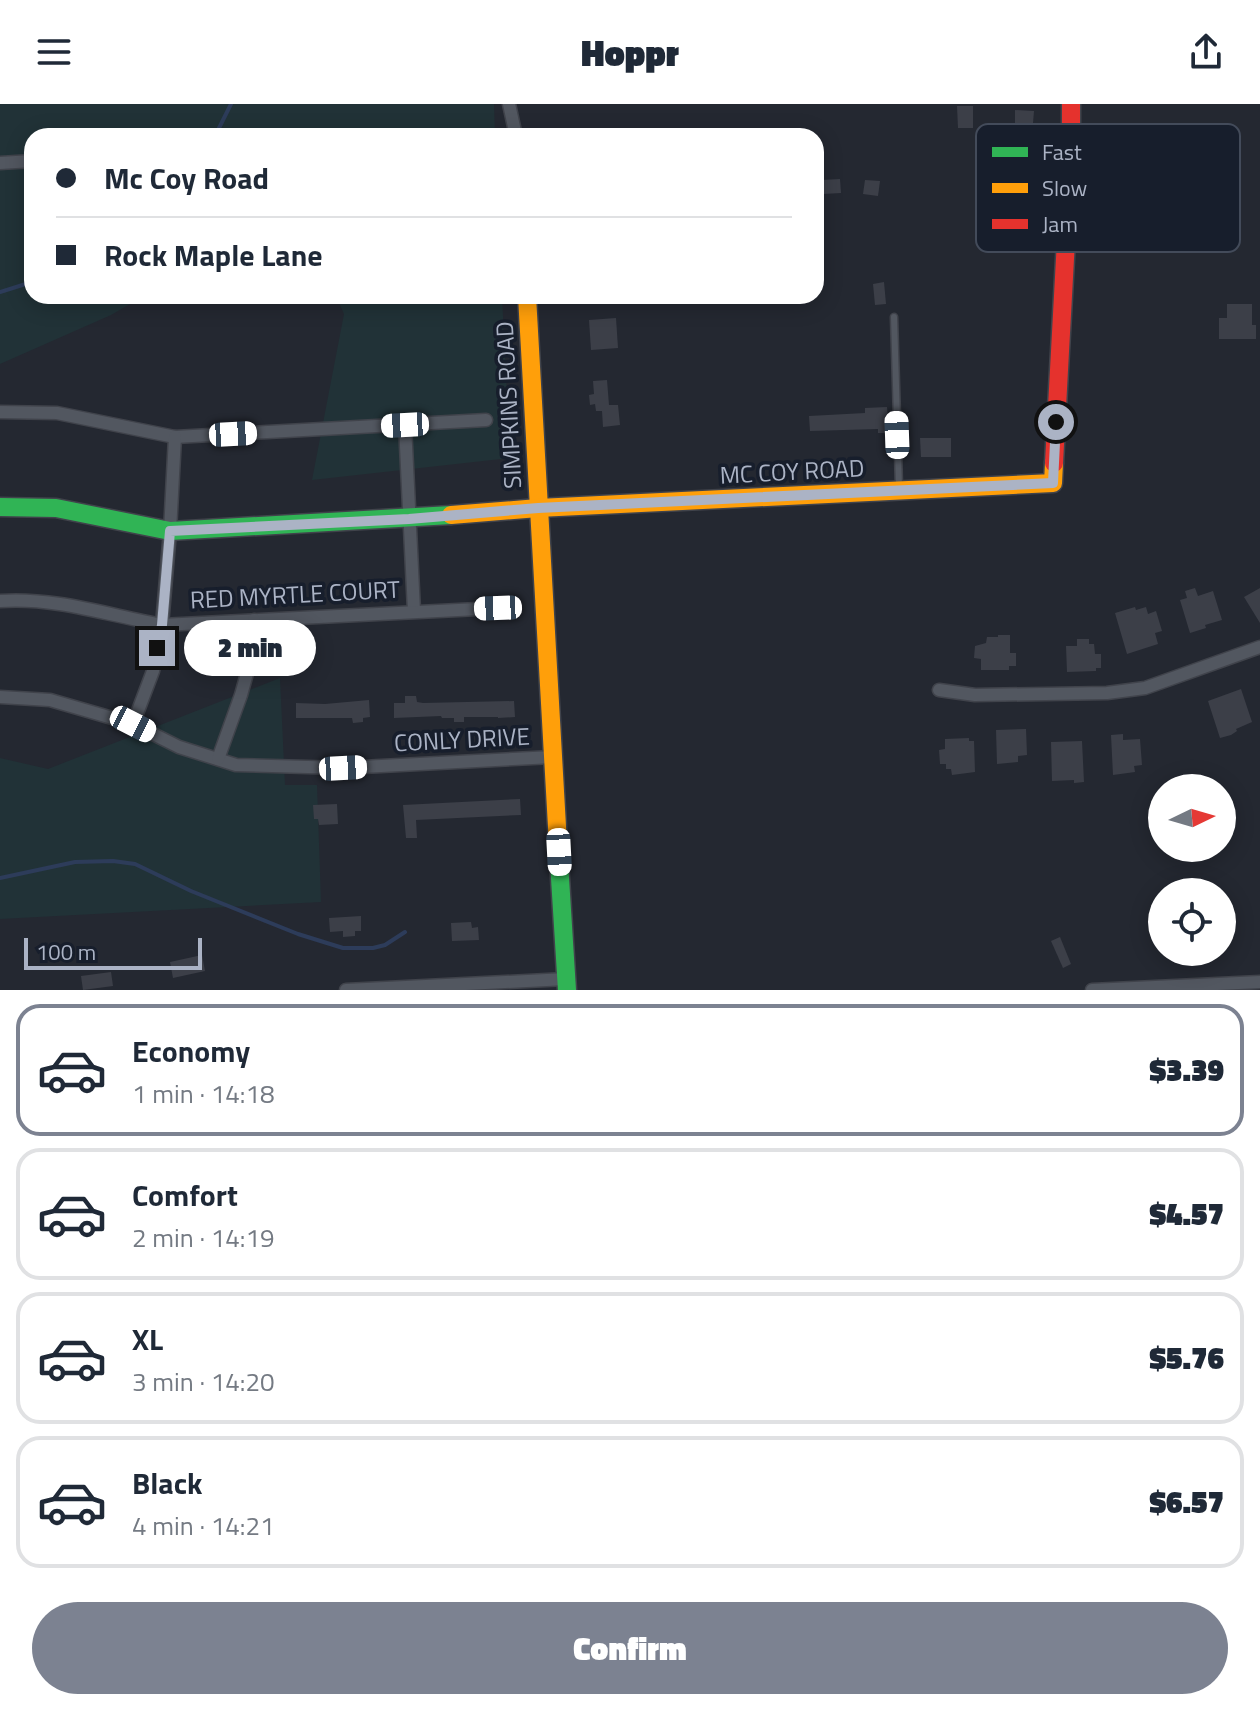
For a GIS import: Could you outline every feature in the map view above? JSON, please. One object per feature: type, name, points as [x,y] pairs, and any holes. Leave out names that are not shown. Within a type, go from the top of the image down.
[{"type":"street","points":[[509,104],[514,128]]},
{"type":"street","points":[[0,163],[24,162]]},
{"type":"street","name":"MC COY ROAD","points":[[0,507],[56,508],[170,531],[409,519],[538,508],[1053,483],[1065,252]]},
{"type":"street","name":"SIMPKINS ROAD","points":[[527,304],[566,984]]},
{"type":"street","points":[[0,412],[57,413],[175,437],[486,420]]},
{"type":"street","points":[[405,425],[414,611]]},
{"type":"street","points":[[133,724],[153,671],[162,625],[175,437]]},
{"type":"street","name":"RED MYRTLE COURT","points":[[0,601],[53,602],[162,625],[498,608]]},
{"type":"street","points":[[218,759],[251,659],[254,620]]},
{"type":"street","points":[[939,690],[975,695],[1132,690],[1260,647]]},
{"type":"street","name":"CONLY DRIVE","points":[[0,697],[50,700],[133,724],[179,747],[236,765],[343,768],[553,757]]},
{"type":"street","points":[[1092,990],[1260,982]]},
{"type":"street","points":[[346,990],[566,984]]},
{"type":"lane","points":[[894,317],[899,491]]},
{"type":"shaded area","points":[[0,104],[494,104],[495,128],[24,128],[24,304],[130,304],[0,364]]},
{"type":"shaded area","points":[[340,304],[502,304],[510,458],[312,480],[344,314]]},
{"type":"shaded area","points":[[280,678],[285,785],[317,785],[321,902],[0,919],[0,758],[48,769]]},
{"type":"building","points":[[957,106],[973,106],[973,128],[958,128]]},
{"type":"building","points":[[1015,110],[1034,111],[1033,124],[1015,124]]},
{"type":"building","points":[[840,179],[841,193],[824,194],[824,180]]},
{"type":"building","points":[[865,180],[880,181],[878,196],[863,194]]},
{"type":"building","points":[[884,282],[886,304],[875,305],[873,284]]},
{"type":"building","points":[[1227,304],[1252,304],[1256,339],[1219,339],[1219,318],[1227,318]]},
{"type":"building","points":[[616,318],[618,348],[591,350],[589,320]]},
{"type":"building","points":[[607,380],[609,405],[618,405],[620,425],[603,427],[602,411],[596,411],[595,404],[590,405],[589,395],[594,394],[593,381]]},
{"type":"building","points":[[887,407],[889,433],[878,433],[878,429],[810,431],[809,416],[865,413],[865,408]]},
{"type":"building","points":[[920,438],[951,438],[951,457],[921,457]]},
{"type":"building","points":[[1195,588],[1198,596],[1213,591],[1222,620],[1190,633],[1180,600],[1187,598],[1185,591]]},
{"type":"building","points":[[1260,588],[1260,623],[1244,597]]},
{"type":"building","points":[[1135,607],[1136,610],[1146,607],[1148,614],[1156,611],[1162,631],[1155,633],[1158,644],[1127,654],[1115,613]]},
{"type":"building","points":[[1010,635],[1010,653],[1016,653],[1016,666],[1009,666],[1009,670],[981,670],[981,659],[974,658],[975,646],[986,643],[987,637]]},
{"type":"building","points":[[1077,639],[1089,639],[1089,644],[1094,644],[1095,654],[1101,654],[1101,668],[1067,672],[1066,646],[1077,646]]},
{"type":"building","points":[[1241,689],[1252,722],[1220,738],[1208,701]]},
{"type":"building","points":[[405,696],[416,696],[417,702],[423,703],[514,701],[515,717],[464,717],[464,722],[454,722],[454,718],[441,716],[394,718],[394,703],[405,703]]},
{"type":"building","points":[[369,700],[370,717],[363,718],[363,722],[353,723],[352,718],[296,718],[296,703]]},
{"type":"building","points":[[1026,729],[1027,755],[1018,756],[1018,762],[997,764],[996,730]]},
{"type":"building","points":[[1123,734],[1123,740],[1140,739],[1142,765],[1134,766],[1135,772],[1113,775],[1111,735]]},
{"type":"building","points":[[969,738],[969,741],[974,741],[975,772],[952,775],[946,764],[940,764],[939,750],[945,749],[945,739]]},
{"type":"building","points":[[1082,741],[1084,782],[1052,781],[1051,742]]},
{"type":"building","points":[[520,799],[521,815],[416,820],[417,838],[406,838],[403,805]]},
{"type":"building","points":[[337,804],[338,824],[319,825],[318,819],[314,819],[313,805]]},
{"type":"building","points":[[361,916],[361,931],[355,931],[355,936],[343,937],[343,931],[330,932],[329,918]]},
{"type":"building","points":[[471,922],[472,928],[478,927],[479,940],[452,941],[451,923]]},
{"type":"building","points":[[1060,937],[1071,964],[1063,968],[1051,941]]},
{"type":"building","points":[[202,955],[205,971],[173,978],[170,962]]},
{"type":"building","points":[[111,972],[113,986],[83,990],[81,976]]},
{"type":"waterway","points":[[219,128],[231,104]]},
{"type":"waterway","points":[[0,292],[24,284]]},
{"type":"waterway","points":[[0,878],[75,862],[113,861],[135,864],[191,891],[298,934],[343,948],[385,945],[405,932]]},
{"type":"traffic: fast","points":[[0,507],[56,508],[170,531],[451,515]]},
{"type":"traffic: fast","points":[[559,862],[567,990]]},
{"type":"traffic: slow","points":[[527,304],[559,862]]},
{"type":"traffic: slow","points":[[451,515],[1053,483],[1054,463]]},
{"type":"traffic: jam","points":[[1071,104],[1071,124]]},
{"type":"traffic: jam","points":[[1054,463],[1065,252]]},
{"type":"route","points":[[157,648],[162,625],[170,531],[409,519],[538,508],[1053,483],[1056,422]]}]
